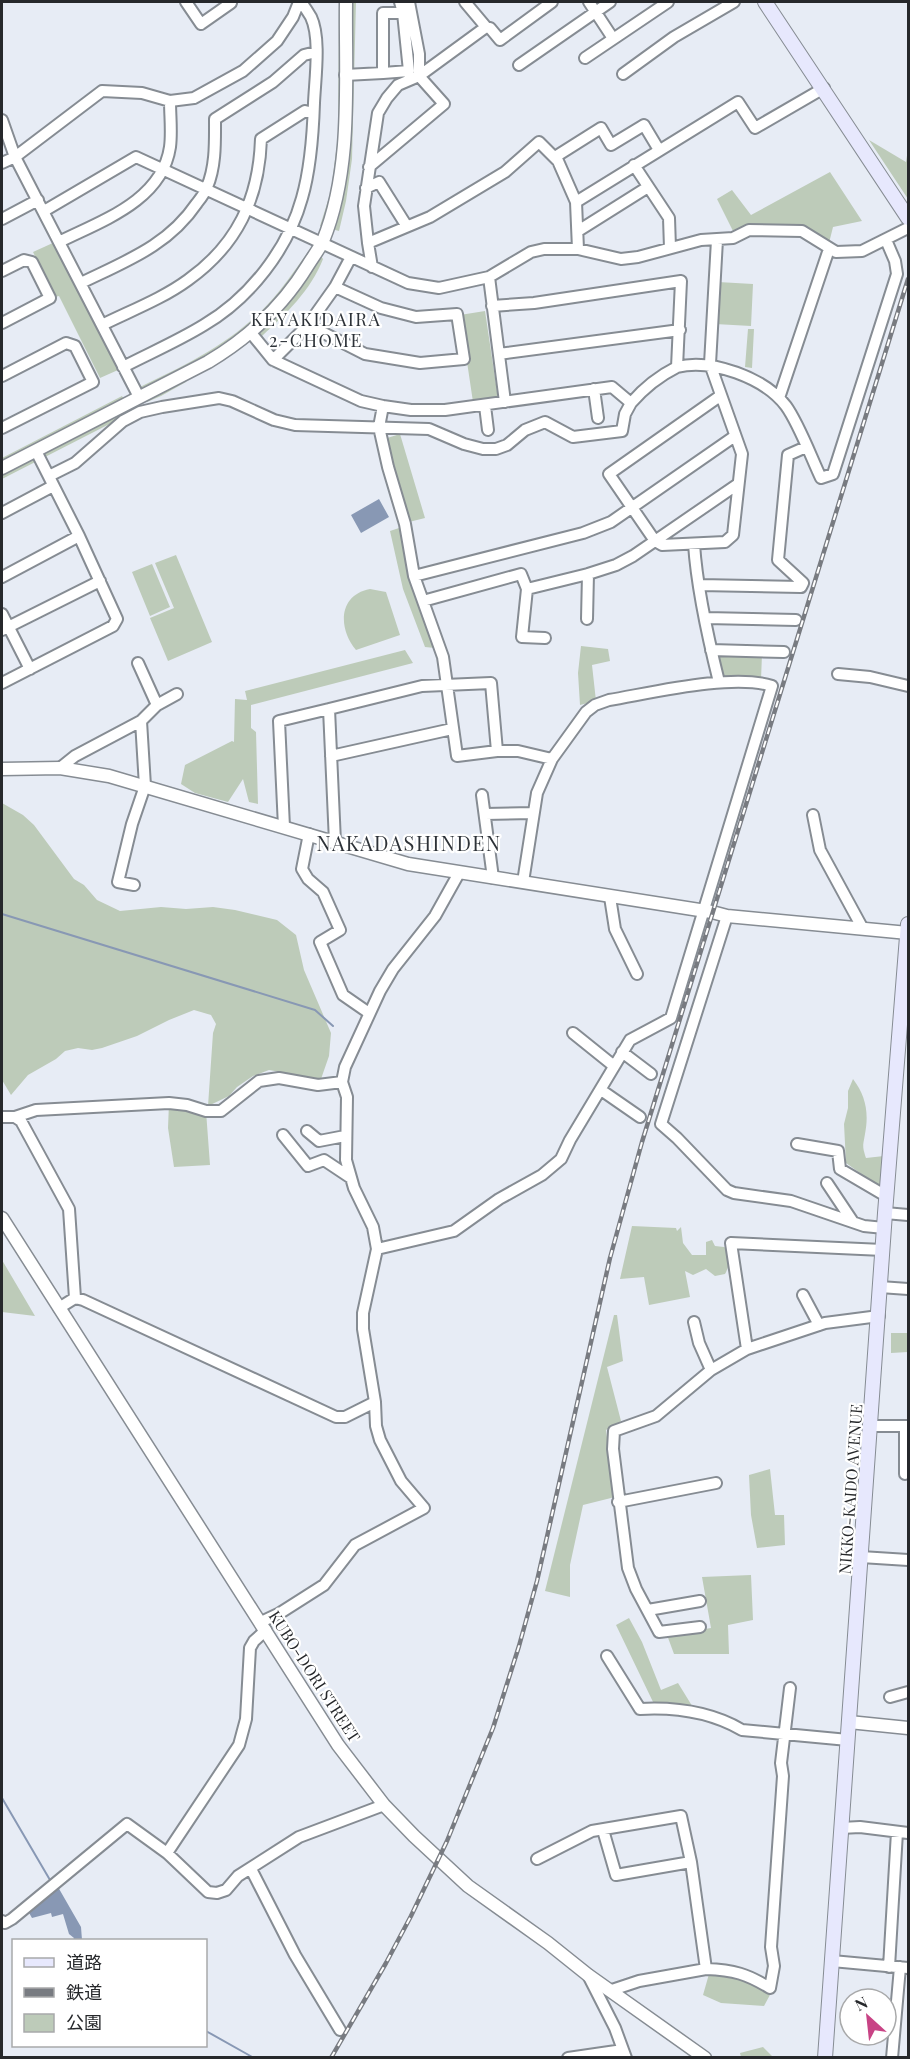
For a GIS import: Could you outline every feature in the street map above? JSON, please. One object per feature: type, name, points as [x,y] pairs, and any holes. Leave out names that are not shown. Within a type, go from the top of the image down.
[{"type":"main road","points":[[765,2],[909,218]]},
{"type":"main road","name":"NIKKO-KAIDO AVENUE","points":[[825,2058],[884,1221],[909,924]]},
{"type":"street","points":[[186,2],[201,24],[230,2]]},
{"type":"street","points":[[2,163],[15,157],[102,91],[142,93],[170,101],[194,98],[243,71],[277,41],[300,2],[312,18],[316,52],[311,146],[302,198],[291,228],[258,278],[223,312],[205,325],[123,367]]},
{"type":"street","points":[[2,468],[231,348],[251,333],[294,288],[322,243],[340,180],[344,147],[346,2]]},
{"type":"street","points":[[345,75],[410,71],[400,2]]},
{"type":"street","points":[[369,167],[444,104],[419,76],[419,54],[409,2]]},
{"type":"street","points":[[465,2],[500,40],[552,2]]},
{"type":"street","points":[[519,65],[592,6],[610,2]]},
{"type":"street","points":[[585,58],[612,37],[668,2]]},
{"type":"street","points":[[622,74],[674,37],[734,2]]},
{"type":"street","points":[[592,6],[612,37]]},
{"type":"street","points":[[383,74],[383,13],[403,13]]},
{"type":"street","points":[[372,267],[364,206],[378,113],[398,85],[419,76],[486,27]]},
{"type":"street","points":[[81,283],[146,250],[171,234],[189,215],[207,188],[215,144],[214,119],[273,82],[304,55],[316,52]]},
{"type":"street","points":[[576,202],[738,102],[755,128],[824,88]]},
{"type":"street","points":[[59,242],[126,208],[145,194],[164,169],[170,148],[170,101]]},
{"type":"street","points":[[102,325],[188,280],[220,250],[233,234],[248,208],[257,182],[261,139],[305,111],[313,113]]},
{"type":"street","points":[[2,120],[15,157],[139,398]]},
{"type":"street","points":[[555,157],[601,128],[611,145],[644,125],[659,150]]},
{"type":"street","points":[[368,243],[406,225],[430,217],[505,172],[539,142],[555,157],[576,202],[578,249]]},
{"type":"street","points":[[44,211],[136,157],[207,188],[408,284],[439,288],[489,277],[531,252],[560,248],[578,249],[621,259],[638,257],[701,240],[733,238],[749,230],[802,231],[836,252],[862,251],[909,228]]},
{"type":"street","points":[[634,165],[669,218],[670,248]]},
{"type":"street","points":[[366,188],[379,182],[406,225]]},
{"type":"street","points":[[578,231],[648,187]]},
{"type":"street","points":[[2,219],[38,200]]},
{"type":"street","points":[[717,240],[710,364],[742,454],[733,535],[725,542],[662,545],[656,541],[609,474],[720,396]]},
{"type":"street","points":[[2,513],[75,464],[123,421],[140,412],[219,398],[232,401],[274,420],[295,425],[429,429],[464,444],[483,449],[496,449],[507,445],[525,430],[545,422],[573,437],[622,431],[625,414],[643,389],[665,372],[689,364],[710,364],[722,367],[755,382],[779,398],[788,409],[821,478],[833,474],[897,274],[895,261],[886,240]]},
{"type":"street","points":[[779,398],[829,249]]},
{"type":"street","points":[[273,360],[308,325],[335,286],[351,257]]},
{"type":"street","points":[[2,271],[24,260],[32,262],[50,298],[2,323]]},
{"type":"street","points":[[489,277],[505,402]]},
{"type":"street","points":[[492,306],[534,303],[681,281],[677,367]]},
{"type":"street","points":[[308,325],[364,354],[420,363],[464,359],[457,314],[416,317],[381,308],[335,286]]},
{"type":"street","points":[[499,354],[680,330]]},
{"type":"street","points":[[251,333],[273,360],[361,401],[383,406],[411,410],[445,410],[612,387],[631,404]]},
{"type":"street","points":[[2,376],[66,343],[75,346],[93,382],[2,428]]},
{"type":"street","points":[[594,389],[598,418]]},
{"type":"street","points":[[383,406],[379,427],[405,524],[414,576],[443,657],[457,756],[518,751],[552,759]]},
{"type":"street","points":[[485,406],[488,430]]},
{"type":"street","points":[[414,576],[583,533],[611,522],[735,436]]},
{"type":"street","points":[[700,585],[801,587],[803,584],[778,560],[788,455],[806,447]]},
{"type":"street","points":[[2,684],[113,626],[117,619],[79,536],[36,451]]},
{"type":"street","points":[[527,589],[616,565],[656,541],[738,484]]},
{"type":"street","points":[[2,577],[79,536]]},
{"type":"street","points":[[694,544],[705,618],[719,682]]},
{"type":"street","points":[[423,601],[521,574],[527,589],[522,637],[545,638]]},
{"type":"street","points":[[587,619],[588,574]]},
{"type":"street","points":[[5,628],[100,581]]},
{"type":"street","points":[[2,614],[5,628],[30,669]]},
{"type":"street","points":[[705,618],[796,620]]},
{"type":"street","points":[[711,650],[784,652]]},
{"type":"street","points":[[138,663],[158,705]]},
{"type":"street","points":[[838,675],[870,677],[909,686]]},
{"type":"street","points":[[377,1249],[454,1231],[499,1199],[542,1175],[561,1159],[630,1040],[670,1018],[772,686],[763,683],[719,682],[609,700],[595,705],[586,712],[552,759],[537,794],[523,882]]},
{"type":"street","points":[[284,827],[279,721],[422,686],[491,683],[497,751]]},
{"type":"street","points":[[60,768],[75,756],[141,721],[158,705],[177,694]]},
{"type":"street","points":[[329,709],[335,842]]},
{"type":"street","points":[[134,885],[118,882],[132,824],[145,786],[141,721]]},
{"type":"street","points":[[331,756],[452,729]]},
{"type":"street","points":[[2,770],[60,768],[109,776],[408,864],[703,910],[727,916],[908,933]]},
{"type":"street","points":[[482,795],[493,878]]},
{"type":"street","points":[[485,814],[533,813]]},
{"type":"street","points":[[813,815],[820,850],[863,929]]},
{"type":"street","points":[[309,834],[302,869],[308,879],[323,892],[340,930],[320,942],[343,995],[369,1013]]},
{"type":"street","points":[[167,1853],[239,1746],[245,1725],[250,1648],[263,1626],[324,1585],[355,1545],[424,1508],[401,1481],[380,1440],[376,1426],[375,1402],[363,1329],[363,1312],[377,1249],[373,1227],[345,1160],[347,1097],[342,1082],[345,1067],[369,1013],[393,969],[435,916],[459,873]]},
{"type":"street","points":[[610,897],[615,929],[637,974]]},
{"type":"street","points":[[727,916],[661,1124],[727,1190],[791,1201],[864,1226],[909,1215]]},
{"type":"street","points":[[573,1034],[614,1066]]},
{"type":"street","points":[[622,1052],[651,1074]]},
{"type":"street","points":[[2,1117],[15,1117],[36,1110],[169,1103],[187,1105],[206,1111],[221,1111],[259,1081],[279,1078],[318,1085],[342,1082]]},
{"type":"street","points":[[601,1090],[640,1117]]},
{"type":"street","points":[[15,1117],[21,1122],[69,1209],[75,1298]]},
{"type":"street","points":[[307,1131],[319,1140],[345,1137]]},
{"type":"street","points":[[283,1136],[308,1166],[324,1160],[351,1178]]},
{"type":"street","points":[[797,1144],[838,1151],[840,1169],[886,1196]]},
{"type":"street","points":[[827,1183],[853,1222]]},
{"type":"street","name":"KUBO-DORI STREET","points":[[2,1218],[338,1745],[384,1805],[468,1886],[705,2058]]},
{"type":"street","points":[[747,1349],[731,1243],[883,1250]]},
{"type":"street","points":[[880,1287],[909,1289]]},
{"type":"street","points":[[803,1295],[819,1325]]},
{"type":"street","points":[[59,1308],[75,1298],[83,1300],[336,1417],[345,1417],[375,1402]]},
{"type":"street","points":[[700,1627],[659,1632],[636,1589],[628,1568],[618,1502],[613,1449],[614,1431],[656,1416],[711,1370],[747,1349],[819,1325],[879,1316]]},
{"type":"street","points":[[694,1322],[699,1343],[711,1370]]},
{"type":"street","points":[[871,1426],[907,1426],[905,1474]]},
{"type":"street","points":[[618,1502],[717,1483]]},
{"type":"street","points":[[861,1557],[909,1560]]},
{"type":"street","points":[[648,1610],[700,1601]]},
{"type":"street","points":[[607,1656],[640,1709],[684,1710],[714,1717],[742,1730],[848,1740]]},
{"type":"street","points":[[612,1990],[639,1980],[706,1969],[727,1970],[748,1975],[770,1988],[774,1966],[771,1947],[783,1776],[781,1763],[790,1688]]},
{"type":"street","points":[[890,1697],[909,1692]]},
{"type":"street","points":[[849,1722],[909,1728]]},
{"type":"street","points":[[2,1921],[5,1923],[12,1919],[127,1824],[167,1853],[208,1892],[217,1893],[226,1890],[238,1876],[298,1838],[384,1805]]},
{"type":"street","points":[[537,1859],[592,1831],[681,1816],[706,1969]]},
{"type":"street","points":[[842,1827],[903,1832],[899,1967],[892,2058]]},
{"type":"street","points":[[603,1830],[616,1875],[690,1862]]},
{"type":"street","points":[[251,1869],[295,1955],[340,2030]]},
{"type":"street","points":[[832,1961],[899,1967]]},
{"type":"street","points":[[568,2058],[625,2054],[615,2028],[588,1975]]},
{"type":"green space","points":[[339,2],[356,2],[352,159],[339,231],[320,226],[331,191],[338,136]]},
{"type":"green space","points":[[869,140],[906,162],[908,149],[908,199]]},
{"type":"green space","points":[[830,172],[862,221],[833,227],[829,243],[800,226],[750,225],[733,231],[717,199],[732,190],[751,215]]},
{"type":"green space","points":[[55,242],[118,370],[100,378],[59,296],[55,297],[33,252]]},
{"type":"green space","points":[[313,245],[323,259],[318,270],[297,301],[271,328],[262,336],[244,334],[190,368],[186,382],[147,402],[140,387],[208,352],[254,318],[286,283]]},
{"type":"green space","points":[[718,282],[753,284],[751,326],[715,324]]},
{"type":"green space","points":[[485,311],[498,398],[473,402],[460,315]]},
{"type":"green space","points":[[748,329],[754,329],[752,368],[745,367]]},
{"type":"green space","points":[[122,396],[131,413],[2,479],[2,458]]},
{"type":"green space","points":[[400,434],[425,518],[409,522],[384,439]]},
{"type":"green space","points":[[402,527],[435,648],[425,647],[403,589],[390,531]]},
{"type":"green space","points":[[176,555],[212,642],[168,661],[150,618],[174,608],[155,563]]},
{"type":"green space","points":[[152,564],[170,607],[150,616],[132,572]]},
{"type":"green space","points":[[370,589],[386,592],[400,635],[356,650],[346,632],[344,614],[352,598],[359,592]]},
{"type":"green space","points":[[581,646],[608,649],[610,661],[592,665],[596,701],[580,705],[578,673]]},
{"type":"green space","points":[[405,650],[413,663],[251,705],[251,728],[256,732],[258,804],[249,802],[243,779],[228,802],[195,793],[181,784],[185,765],[234,742],[235,699],[247,700],[245,691]]},
{"type":"green space","points":[[714,652],[762,654],[761,680],[720,681]]},
{"type":"green space","points":[[2,803],[23,815],[34,825],[74,879],[84,885],[97,900],[120,911],[161,907],[186,909],[213,907],[235,910],[277,920],[296,935],[304,970],[331,1033],[329,1056],[321,1079],[269,1070],[253,1076],[229,1096],[208,1106],[213,1033],[216,1024],[211,1015],[194,1010],[137,1036],[102,1048],[92,1050],[78,1048],[65,1051],[56,1059],[28,1075],[11,1095],[2,1080]]},
{"type":"green space","points":[[853,1079],[861,1092],[865,1105],[867,1119],[863,1146],[866,1158],[884,1156],[881,1188],[846,1163],[844,1124],[848,1108],[848,1091]]},
{"type":"green space","points":[[169,1103],[206,1111],[210,1165],[174,1167],[168,1128]]},
{"type":"green space","points":[[632,1226],[676,1228],[677,1231],[681,1227],[683,1243],[692,1255],[706,1255],[706,1242],[712,1240],[715,1246],[729,1250],[727,1271],[725,1274],[715,1276],[706,1269],[693,1275],[685,1271],[690,1297],[649,1305],[644,1277],[620,1279]]},
{"type":"green space","points":[[2,1260],[35,1316],[2,1312]]},
{"type":"green space","points":[[614,1315],[617,1315],[623,1361],[607,1367],[621,1421],[606,1430],[615,1497],[583,1505],[570,1565],[570,1597],[545,1591]]},
{"type":"green space","points":[[891,1333],[908,1333],[908,1352],[891,1353]]},
{"type":"green space","points":[[770,1469],[775,1515],[784,1515],[785,1545],[757,1548],[751,1515],[749,1475]]},
{"type":"green space","points":[[751,1575],[753,1620],[728,1625],[729,1654],[674,1654],[667,1635],[711,1628],[702,1577]]},
{"type":"green space","points":[[629,1618],[642,1642],[661,1690],[678,1683],[694,1709],[654,1704],[616,1625]]},
{"type":"green space","points":[[709,1974],[747,1978],[771,1993],[764,2006],[721,2003],[703,1995]]},
{"type":"green space","points":[[763,2047],[773,2057],[741,2057],[740,2053]]},
{"type":"water","points":[[379,499],[389,517],[361,533],[351,515]]},
{"type":"water","points":[[58,1887],[81,1927],[82,1939],[74,1939],[69,1934],[63,1914],[52,1917],[51,1913],[32,1918],[28,1911]]},
{"type":"waterway","points":[[2,914],[315,1010],[333,1026]]},
{"type":"waterway","points":[[2,1798],[50,1880]]},
{"type":"waterway","points":[[207,2032],[254,2058]]},
{"type":"railway","points":[[331,2058],[411,1916],[447,1841],[493,1728],[537,1581],[610,1258],[642,1142],[908,279]]},
{"type":"district","name":"KEYAKIDAIRA 2-CHOME","points":[[316,329]]},
{"type":"district","name":"NAKADASHINDEN","points":[[409,842]]}]
